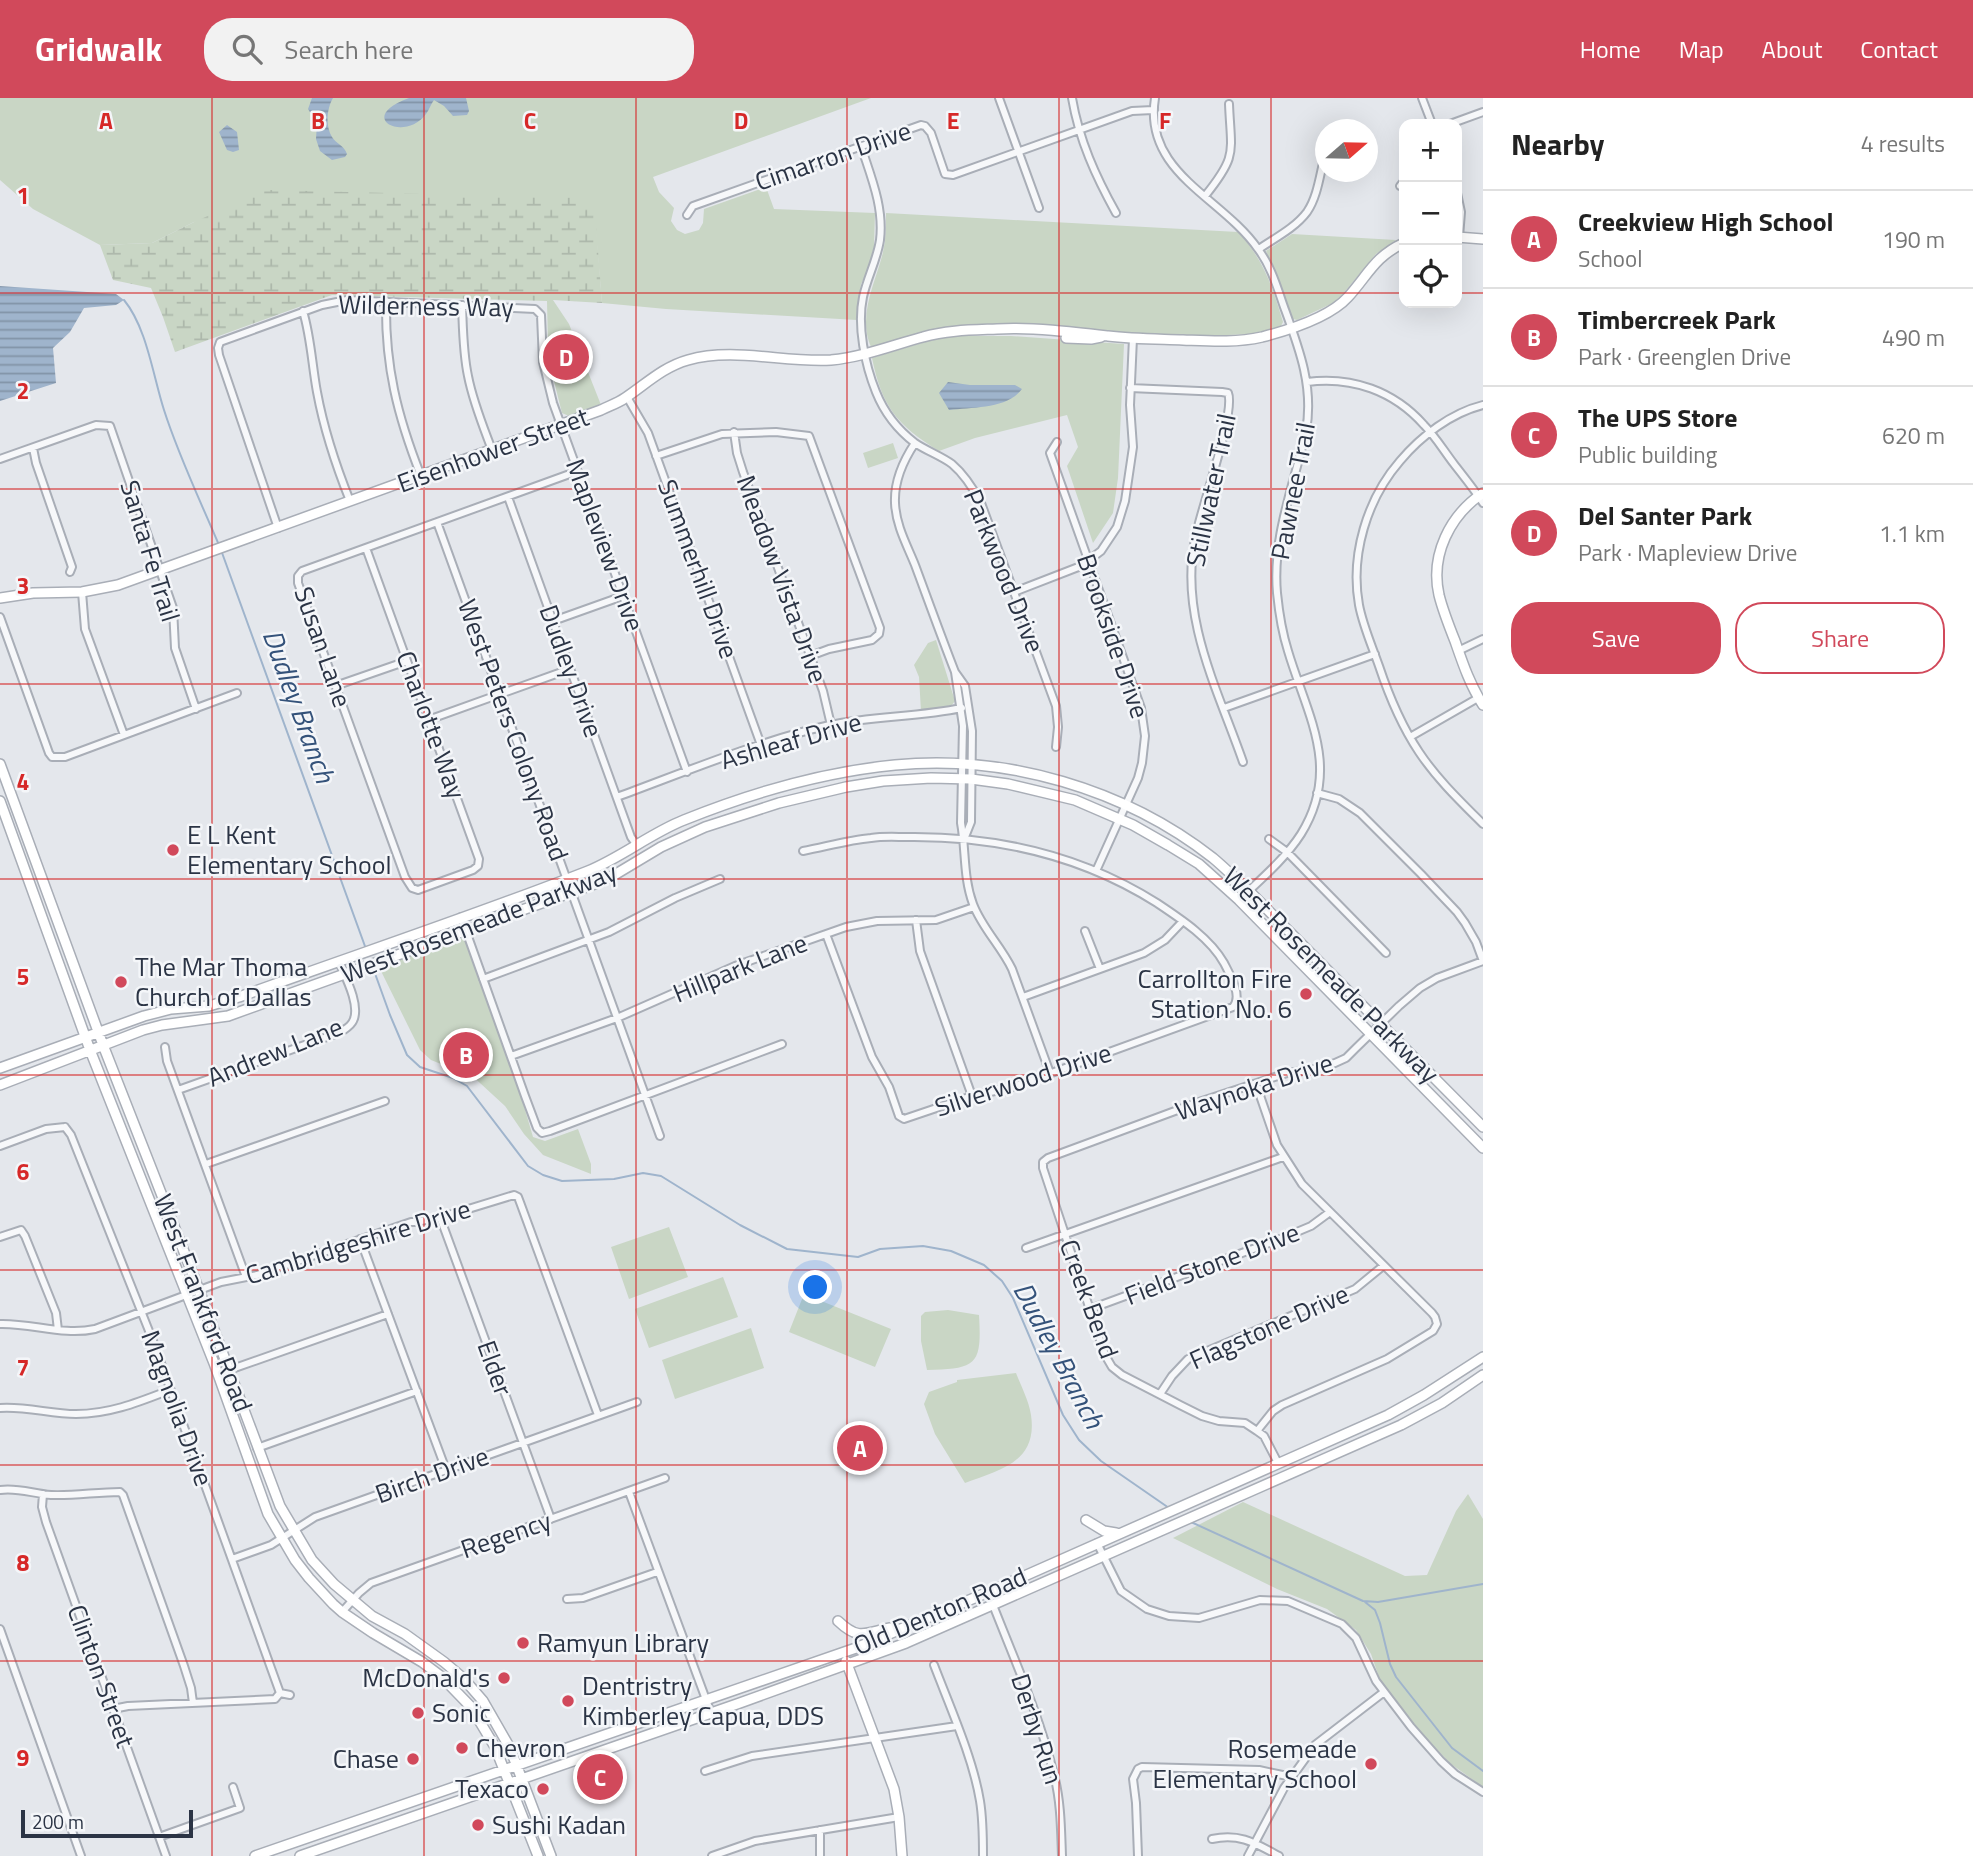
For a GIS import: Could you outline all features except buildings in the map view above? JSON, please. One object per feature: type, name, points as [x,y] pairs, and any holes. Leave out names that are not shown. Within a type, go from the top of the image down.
[{"type":"main road","points":[[1462,237],[1483,239]]},
{"type":"main road","name":"Eisenhower Street","points":[[0,598],[33,593],[82,592],[118,584],[202,556],[601,410],[627,397],[670,366],[703,356],[833,360],[942,333],[985,331],[1091,339],[1107,336],[1229,342],[1262,337],[1322,316],[1340,304],[1375,261],[1400,245]]},
{"type":"main road","points":[[1480,702],[1468,678],[1439,594],[1437,574],[1445,537],[1454,520],[1481,497]]},
{"type":"main road","name":"West Frankford Road","points":[[0,764],[98,1032],[199,1290],[274,1493],[312,1560],[334,1584],[372,1616],[432,1653],[463,1679],[483,1701],[510,1748],[551,1856]]},
{"type":"main road","name":"West Rosemeade Parkway","points":[[0,1068],[86,1036],[165,1011],[209,1006],[231,1000],[385,945],[592,869],[682,820],[748,797],[787,785],[896,764],[967,764],[1011,769],[1089,790],[1126,805],[1204,852],[1249,891],[1309,950],[1483,1127]]},
{"type":"main road","name":"West Rosemeade Parkway","points":[[0,1085],[123,1037],[162,1025],[228,1016],[466,931],[616,874],[670,843],[750,811],[866,783],[908,779],[966,779],[1008,784],[1084,804],[1119,819],[1199,864],[1239,900],[1483,1148]]},
{"type":"main road","name":"West Frankford Road","points":[[0,801],[90,1050],[214,1363],[262,1499],[281,1539],[309,1578],[342,1612],[422,1662],[471,1707],[495,1747],[538,1856]]},
{"type":"main road","points":[[1298,960],[1309,950]]},
{"type":"main road","points":[[1451,1116],[1461,1105]]},
{"type":"main road","name":"Old Denton Road","points":[[256,1856],[843,1652],[899,1630],[1408,1405],[1483,1357]]},
{"type":"main road","name":"Old Denton Road","points":[[300,1856],[906,1643],[1424,1414],[1483,1375]]},
{"type":"main road","points":[[1278,1463],[1284,1475]]},
{"type":"main road","points":[[1086,1520],[1104,1531],[1118,1533]]},
{"type":"main road","points":[[838,1621],[848,1631],[857,1635],[891,1628],[899,1630]]},
{"type":"main road","points":[[843,1652],[894,1789],[902,1856]]},
{"type":"main road","points":[[630,1725],[635,1738]]},
{"type":"main road","points":[[358,1820],[363,1835]]},
{"type":"street","points":[[999,98],[1039,208]]},
{"type":"street","points":[[1072,98],[1079,130],[1096,177],[1116,213]]},
{"type":"street","name":"Pawnee Trail","points":[[1155,98],[1153,110],[1159,145],[1166,158],[1181,176],[1233,219],[1259,249],[1274,279],[1303,361],[1307,382],[1308,418],[1284,514],[1276,570],[1283,633],[1317,736],[1320,761],[1317,793],[1306,825],[1287,852],[1239,900]]},
{"type":"street","points":[[1422,98],[1430,119]]},
{"type":"street","points":[[1205,196],[1230,160],[1232,136],[1229,104]]},
{"type":"street","name":"Cimarron Drive","points":[[687,215],[693,206],[920,125],[925,126],[931,133],[946,174],[953,176],[1132,111],[1153,110]]},
{"type":"street","points":[[1462,120],[1483,112]]},
{"type":"street","name":"Parkwood Drive","points":[[861,146],[878,195],[880,220],[878,253],[863,298],[862,331],[871,378],[880,402],[900,429],[915,443],[951,463],[973,488],[981,503],[1056,706],[1056,747]]},
{"type":"street","points":[[1259,249],[1296,224],[1308,211],[1318,182]]},
{"type":"street","name":"Wilderness Way","points":[[278,528],[219,355],[220,342],[336,301],[530,308],[541,315]]},
{"type":"street","points":[[386,301],[386,341],[393,388],[405,433],[421,476]]},
{"type":"street","points":[[462,304],[462,335],[467,376],[492,450]]},
{"type":"street","points":[[303,311],[310,337],[314,378],[326,434],[350,501]]},
{"type":"street","name":"Mapleview Drive","points":[[541,315],[543,362],[547,382],[687,772]]},
{"type":"street","points":[[1014,592],[1081,566],[1101,551],[1117,527],[1125,501],[1133,447],[1130,388],[1133,338]]},
{"type":"street","points":[[1307,382],[1344,381],[1377,390],[1406,407],[1431,432],[1481,497]]},
{"type":"street","name":"Stillwater Trail","points":[[1130,388],[1222,392],[1228,393],[1230,398],[1225,428],[1195,539],[1191,571],[1194,612],[1200,642],[1243,762]]},
{"type":"street","name":"Summerhill Drive","points":[[627,397],[644,424],[761,745]]},
{"type":"street","points":[[1483,405],[1458,415],[1431,432],[1411,448],[1384,481],[1372,503],[1357,565],[1361,614],[1390,697],[1410,737],[1442,782],[1483,824]]},
{"type":"street","name":"Santa Fe Trail","points":[[33,448],[96,425],[110,426],[175,616],[176,648],[195,709]]},
{"type":"street","points":[[656,456],[734,432],[776,432],[809,436],[880,628],[879,634],[872,640],[810,656]]},
{"type":"street","name":"Meadow Vista Drive","points":[[734,432],[743,472],[810,656],[831,725]]},
{"type":"street","name":"Brookside Drive","points":[[1057,442],[1051,453],[1141,708],[1144,725],[1142,763],[1138,778],[1096,871]]},
{"type":"street","points":[[915,443],[904,462],[897,484],[896,516],[955,672],[965,686],[970,707],[972,731],[966,779],[971,821],[964,839],[965,874],[974,907],[1006,956],[1050,1073]]},
{"type":"street","points":[[0,459],[33,448],[72,567],[70,572]]},
{"type":"street","name":"Susan Lane","points":[[442,881],[418,890],[408,884],[298,583],[298,576],[302,571],[578,471]]},
{"type":"street","name":"Dudley Drive","points":[[508,496],[631,837],[636,844]]},
{"type":"street","name":"West Peters Colony Road","points":[[437,522],[660,1136]]},
{"type":"street","name":"Charlotte Way","points":[[366,548],[479,859],[478,866],[473,870],[442,881]]},
{"type":"street","points":[[82,592],[85,629],[124,736]]},
{"type":"street","points":[[553,621],[623,596]]},
{"type":"street","points":[[0,617],[52,757],[65,757],[237,693]]},
{"type":"street","points":[[1458,650],[1483,639]]},
{"type":"street","points":[[1224,708],[1374,654]]},
{"type":"street","points":[[335,686],[407,661]]},
{"type":"street","points":[[428,720],[570,668]]},
{"type":"street","points":[[955,672],[967,764]]},
{"type":"street","points":[[1410,737],[1480,702]]},
{"type":"street","name":"Ashleaf Drive","points":[[617,797],[761,745],[831,725],[970,707]]},
{"type":"street","points":[[1317,793],[1339,799],[1360,813],[1421,874],[1465,923],[1483,961]]},
{"type":"street","points":[[803,851],[871,838],[933,837],[1009,844],[1096,871],[1143,895],[1183,922],[1165,940],[1144,953],[1023,997]]},
{"type":"street","points":[[1269,839],[1287,852],[1386,953]]},
{"type":"street","points":[[483,979],[621,927],[675,898],[720,879]]},
{"type":"street","name":"Hillpark Lane","points":[[511,1056],[617,1018],[735,966],[858,923],[936,920],[974,907]]},
{"type":"street","points":[[461,917],[537,1128],[542,1133],[646,1097],[782,1044]]},
{"type":"street","points":[[916,920],[920,951],[972,1096]]},
{"type":"street","name":"Silverwood Drive","points":[[826,934],[872,1057],[884,1077],[899,1116],[904,1119],[972,1096],[999,1091],[1233,1007],[1238,997],[1224,964],[1213,948],[1183,922]]},
{"type":"street","points":[[1086,931],[1100,969]]},
{"type":"street","name":"Andrew Lane","points":[[178,1090],[341,1032],[353,1021],[356,1010],[348,973],[342,960]]},
{"type":"street","name":"Waynoka Drive","points":[[1044,1162],[1048,1158],[1202,1101],[1287,1073],[1311,1070],[1346,1058],[1409,996],[1437,978],[1483,961]]},
{"type":"street","points":[[165,1046],[167,1061],[246,1277]]},
{"type":"street","points":[[1255,1084],[1277,1145],[1302,1184],[1435,1317],[1437,1324],[1435,1329],[1387,1359],[1273,1411],[1257,1431],[1264,1436],[1278,1463]]},
{"type":"street","points":[[206,1164],[385,1101]]},
{"type":"street","points":[[0,1146],[46,1129],[65,1127],[69,1116]]},
{"type":"street","name":"Magnolia Drive","points":[[65,1127],[71,1135],[142,1311],[280,1693]]},
{"type":"street","points":[[1026,1248],[1283,1157]]},
{"type":"street","name":"Creek Bend","points":[[1044,1162],[1043,1168],[1065,1236],[1105,1355],[1112,1367],[1127,1378],[1202,1416],[1219,1421],[1245,1423],[1257,1431]]},
{"type":"street","name":"Cambridgeshire Drive","points":[[0,1324],[80,1332],[95,1329],[221,1282],[257,1275],[411,1222],[440,1217],[514,1195],[518,1197],[598,1415]]},
{"type":"street","name":"Field Stone Drive","points":[[1090,1309],[1280,1239],[1311,1226],[1330,1212]]},
{"type":"street","name":"Elder","points":[[440,1217],[551,1519]]},
{"type":"street","points":[[0,1237],[21,1230],[25,1236],[56,1313],[58,1330]]},
{"type":"street","points":[[360,1239],[446,1470]]},
{"type":"street","name":"Flagstone Drive","points":[[1160,1394],[1188,1359],[1355,1289],[1383,1266]]},
{"type":"street","points":[[229,1370],[388,1314]]},
{"type":"street","points":[[0,1408],[23,1408],[51,1413],[98,1413],[131,1405],[170,1390]]},
{"type":"street","points":[[257,1448],[417,1391]]},
{"type":"street","name":"Birch Drive","points":[[232,1559],[271,1545],[315,1517],[637,1402]]},
{"type":"street","name":"Regency","points":[[342,1612],[371,1583],[665,1478]]},
{"type":"street","points":[[120,1492],[124,1485]]},
{"type":"street","points":[[0,1490],[11,1488],[43,1494],[92,1495],[120,1492]]},
{"type":"street","points":[[120,1492],[184,1666],[193,1703]]},
{"type":"street","points":[[629,1492],[711,1713]]},
{"type":"street","name":"Clinton Street","points":[[43,1494],[46,1522],[166,1856]]},
{"type":"street","points":[[1097,1542],[1121,1591],[1147,1609],[1169,1616],[1199,1618],[1270,1599],[1289,1601],[1342,1624],[1356,1638],[1376,1681],[1411,1727],[1455,1774],[1483,1792]]},
{"type":"street","points":[[568,1599],[583,1598],[657,1572]]},
{"type":"street","name":"Derby Run","points":[[993,1605],[1055,1776],[1062,1830],[1062,1856]]},
{"type":"street","points":[[0,1629],[81,1856]]},
{"type":"street","points":[[934,1665],[972,1769],[980,1799],[983,1856]]},
{"type":"street","points":[[1248,1856],[1292,1777],[1315,1745],[1384,1692]]},
{"type":"street","points":[[113,1709],[275,1699],[280,1693],[290,1695]]},
{"type":"street","points":[[705,1771],[751,1756],[957,1726]]},
{"type":"street","points":[[1138,1856],[1133,1779],[1138,1769],[1259,1770],[1292,1777]]},
{"type":"street","points":[[159,1837],[240,1808],[233,1787]]},
{"type":"street","points":[[712,1856],[755,1841],[899,1817]]},
{"type":"street","points":[[820,1830],[820,1856]]},
{"type":"street","points":[[1212,1839],[1226,1836],[1242,1838],[1279,1856]]},
{"type":"green space","points":[[0,98],[871,98],[653,177],[659,192],[674,208],[671,221],[677,230],[685,234],[699,230],[703,223],[704,209],[766,187],[774,209],[875,213],[874,247],[861,284],[857,320],[602,303],[593,198],[194,222],[152,243],[100,245],[33,209],[0,180]]},
{"type":"green space","points":[[267,190],[594,198],[602,303],[332,295],[175,352],[151,288],[113,280],[100,245],[152,243]]},
{"type":"green space","points":[[886,213],[1238,232],[1266,274],[1283,322],[1281,326],[1255,334],[1198,336],[963,326],[934,329],[871,347],[867,335],[867,311],[884,247]]},
{"type":"green space","points":[[1292,234],[1396,240],[1376,254],[1333,303],[1297,320],[1293,319],[1266,251]]},
{"type":"green space","points":[[549,300],[553,300],[569,324],[601,405],[569,416],[562,413],[552,373],[548,347]]},
{"type":"green space","points":[[952,336],[1011,336],[1124,344],[1118,478],[1113,513],[1093,543],[1067,466],[1078,447],[1067,415],[975,438],[939,451],[912,432],[894,413],[881,390],[872,358]]},
{"type":"green space","points":[[893,443],[898,458],[868,468],[863,453]]},
{"type":"green space","points":[[936,640],[955,701],[951,706],[921,711],[919,677],[914,665],[928,643]]},
{"type":"green space","points":[[461,938],[465,940],[519,1089],[533,1137],[545,1141],[578,1129],[591,1164],[591,1174],[543,1155],[524,1134],[505,1106],[468,1072],[431,1060],[420,1050],[379,967]]},
{"type":"green space","points":[[669,1227],[688,1277],[629,1299],[611,1247]]},
{"type":"green space","points":[[723,1277],[738,1317],[649,1348],[635,1309]]},
{"type":"green space","points":[[804,1294],[891,1329],[875,1367],[789,1332]]},
{"type":"green space","points":[[948,1310],[979,1315],[977,1354],[973,1361],[957,1368],[927,1370],[921,1341],[921,1316],[925,1312]]},
{"type":"green space","points":[[751,1328],[764,1368],[675,1399],[662,1360]]},
{"type":"green space","points":[[1016,1373],[1031,1415],[1029,1444],[1014,1462],[965,1483],[935,1434],[924,1404],[929,1392],[957,1380]]},
{"type":"green space","points":[[1468,1494],[1483,1519],[1483,1787],[1451,1764],[1423,1735],[1380,1680],[1371,1654],[1356,1630],[1327,1609],[1277,1589],[1173,1538],[1243,1502],[1405,1576],[1427,1575],[1456,1511]]},
{"type":"water","points":[[312,98],[333,98],[328,112],[328,128],[346,151],[345,157],[332,160],[320,151],[316,139],[317,123],[308,109]]},
{"type":"water","points":[[409,98],[466,98],[469,111],[467,115],[453,116],[434,100],[426,114],[417,122],[407,127],[389,124],[385,119],[386,113]]},
{"type":"water","points":[[227,125],[237,132],[239,150],[227,150],[219,132]]},
{"type":"water","points":[[0,286],[116,294],[124,300],[116,305],[84,308],[70,332],[53,348],[56,383],[0,401]]},
{"type":"water","points":[[948,382],[1015,385],[1022,389],[1016,396],[999,404],[949,410],[939,393]]},
{"type":"waterway","name":"Dudley Branch","points":[[124,300],[144,338],[170,427],[219,545]]},
{"type":"waterway","name":"Dudley Branch","points":[[221,550],[366,949]]},
{"type":"waterway","name":"Dudley Branch","points":[[373,968],[407,1055],[420,1067],[453,1078],[467,1086],[528,1166],[543,1175],[562,1181],[614,1179],[643,1173],[661,1176],[740,1225],[787,1249],[858,1257],[880,1249],[923,1246],[951,1251],[984,1265],[1002,1281],[1013,1298],[1063,1415],[1079,1440],[1101,1461],[1169,1508]]},
{"type":"waterway","name":"Dudley Branch","points":[[1191,1522],[1363,1601],[1378,1602],[1483,1584]]},
{"type":"waterway","points":[[1365,1602],[1375,1610],[1396,1677],[1452,1748],[1483,1771]]},
{"type":"place","name":"Del Santer Park","points":[[566,357]]},
{"type":"place","name":"E L Kent Elementary School","points":[[173,850]]},
{"type":"place","name":"The Mar Thoma Church of Dallas","points":[[121,982]]},
{"type":"place","name":"Carrollton Fire Station No. 6","points":[[1306,994]]},
{"type":"place","name":"Timbercreek Park","points":[[466,1055]]},
{"type":"place","name":"Creekview High School","points":[[860,1448]]},
{"type":"place","name":"Ramyun Library","points":[[523,1643]]},
{"type":"place","name":"McDonald's","points":[[504,1678]]},
{"type":"place","name":"Dentristry Kimberley Capua, DDS","points":[[568,1701]]},
{"type":"place","name":"Sonic","points":[[418,1713]]},
{"type":"place","name":"Chevron","points":[[462,1748]]},
{"type":"place","name":"Chase","points":[[413,1759]]},
{"type":"place","name":"Rosemeade Elementary School","points":[[1371,1764]]},
{"type":"place","name":"The UPS Store","points":[[600,1777]]},
{"type":"place","name":"Texaco","points":[[543,1789]]},
{"type":"place","name":"Sushi Kadan","points":[[478,1825]]}]
